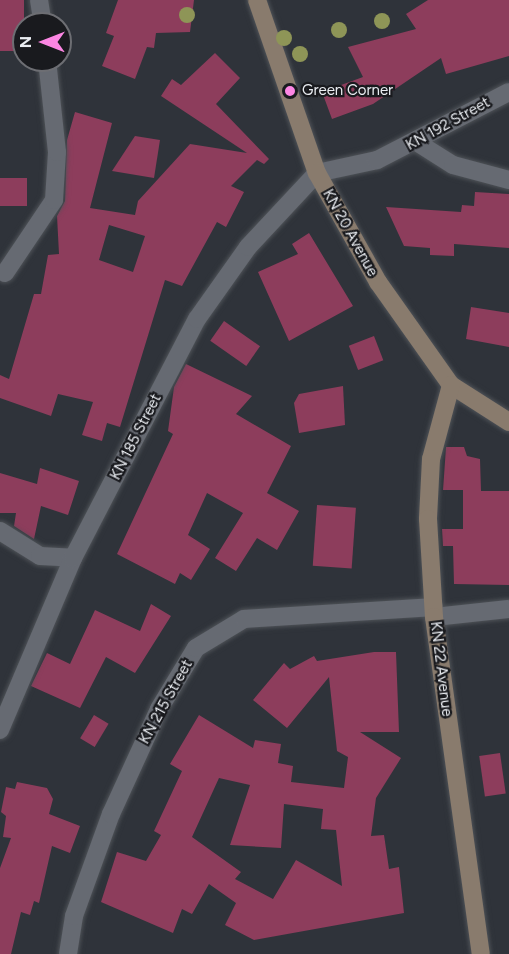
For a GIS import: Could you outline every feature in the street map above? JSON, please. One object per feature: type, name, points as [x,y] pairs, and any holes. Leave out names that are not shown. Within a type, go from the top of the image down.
[{"type":"street","name":"KN 20 Avenue","points":[[257,0],[317,173],[378,282],[451,385],[509,422]]},
{"type":"street","points":[[4,273],[54,200],[57,152],[48,72]]},
{"type":"street","name":"KN 192 Street","points":[[317,173],[377,160],[418,143],[509,92]]},
{"type":"street","points":[[418,143],[453,165],[509,180]]},
{"type":"street","name":"KN 185 Street","points":[[0,730],[73,558],[197,319],[248,247],[317,173]]},
{"type":"street","name":"KN 22 Avenue","points":[[451,385],[431,459],[434,612],[482,954]]},
{"type":"street","points":[[0,531],[40,556],[73,558]]},
{"type":"street","name":"KN 215 Street","points":[[68,954],[74,916],[111,814],[159,709],[196,648],[244,619],[509,609]]},
{"type":"building","points":[[0,0],[24,0],[24,12],[12,12],[12,51],[0,51]]},
{"type":"building","points":[[118,0],[194,0],[190,32],[156,33],[154,48],[147,47],[135,79],[102,66],[114,36],[106,33]]},
{"type":"building","points":[[428,0],[509,0],[509,56],[446,74],[441,58],[373,104],[332,119],[322,92],[363,77],[348,47],[416,29],[406,14]]},
{"type":"building","points":[[215,53],[240,78],[216,104],[269,159],[264,164],[257,160],[231,186],[244,192],[226,227],[217,222],[182,286],[165,280],[120,427],[107,423],[102,441],[82,435],[93,402],[58,394],[51,416],[0,398],[0,375],[9,379],[34,294],[41,294],[48,255],[59,254],[57,216],[65,201],[67,140],[75,112],[112,123],[90,208],[135,215],[138,201],[190,144],[247,153],[161,96],[172,79],[181,85]],"holes":[[[109,225],[145,236],[133,272],[99,260]]]},
{"type":"building","points":[[135,136],[160,140],[154,178],[112,171]]},
{"type":"building","points":[[0,178],[27,178],[27,206],[0,206]]},
{"type":"building","points":[[475,192],[509,194],[509,248],[454,244],[454,256],[430,255],[430,248],[404,246],[386,207],[461,212],[462,205],[474,206]]},
{"type":"building","points":[[309,233],[353,306],[289,341],[258,272],[298,254],[292,244]]},
{"type":"building","points":[[471,307],[509,313],[509,347],[466,339]]},
{"type":"building","points":[[224,321],[260,346],[246,366],[210,341]]},
{"type":"building","points":[[374,336],[383,360],[358,370],[349,346]]},
{"type":"building","points":[[186,364],[252,396],[236,414],[291,446],[267,493],[299,511],[277,550],[257,538],[236,571],[215,558],[243,513],[207,493],[188,535],[210,549],[191,580],[180,573],[175,584],[117,554],[173,434],[168,431],[174,387]]},
{"type":"building","points":[[343,386],[345,425],[299,433],[294,403],[299,394]]},
{"type":"building","points":[[446,447],[464,447],[467,456],[480,459],[481,491],[509,491],[509,585],[454,584],[453,546],[443,546],[442,529],[463,529],[463,490],[443,490]]},
{"type":"building","points":[[40,468],[79,481],[68,515],[41,506],[34,539],[14,526],[16,513],[0,513],[0,473],[37,484]]},
{"type":"building","points":[[317,505],[356,508],[352,569],[313,566]]},
{"type":"building","points":[[151,604],[171,616],[135,673],[106,657],[80,708],[31,686],[47,653],[70,664],[95,610],[140,631]]},
{"type":"building","points":[[374,652],[396,652],[399,732],[360,732],[401,758],[376,798],[371,836],[384,835],[389,869],[399,867],[404,913],[254,940],[225,925],[236,903],[209,884],[192,914],[182,909],[173,933],[101,902],[117,852],[146,861],[161,835],[154,831],[182,771],[170,764],[199,715],[253,748],[255,740],[281,744],[278,763],[293,766],[291,782],[344,788],[348,757],[337,751],[329,677],[287,728],[253,700],[284,663],[290,669],[314,656],[317,661]],"holes":[[[219,778],[250,785],[230,845],[281,848],[284,804],[323,809],[321,829],[336,830],[342,886],[296,860],[273,899],[235,879],[241,872],[192,837]]]},
{"type":"building","points":[[94,715],[109,724],[95,747],[80,738]]},
{"type":"building","points":[[500,753],[506,794],[485,797],[479,756]]},
{"type":"building","points":[[17,782],[47,788],[53,799],[49,814],[80,826],[70,853],[52,846],[39,903],[34,901],[30,915],[21,912],[11,954],[0,954],[0,868],[11,838],[3,837],[6,816],[1,812],[6,787],[15,789]]},
{"type":"place","name":"Green Corner","points":[[290,91]]}]
